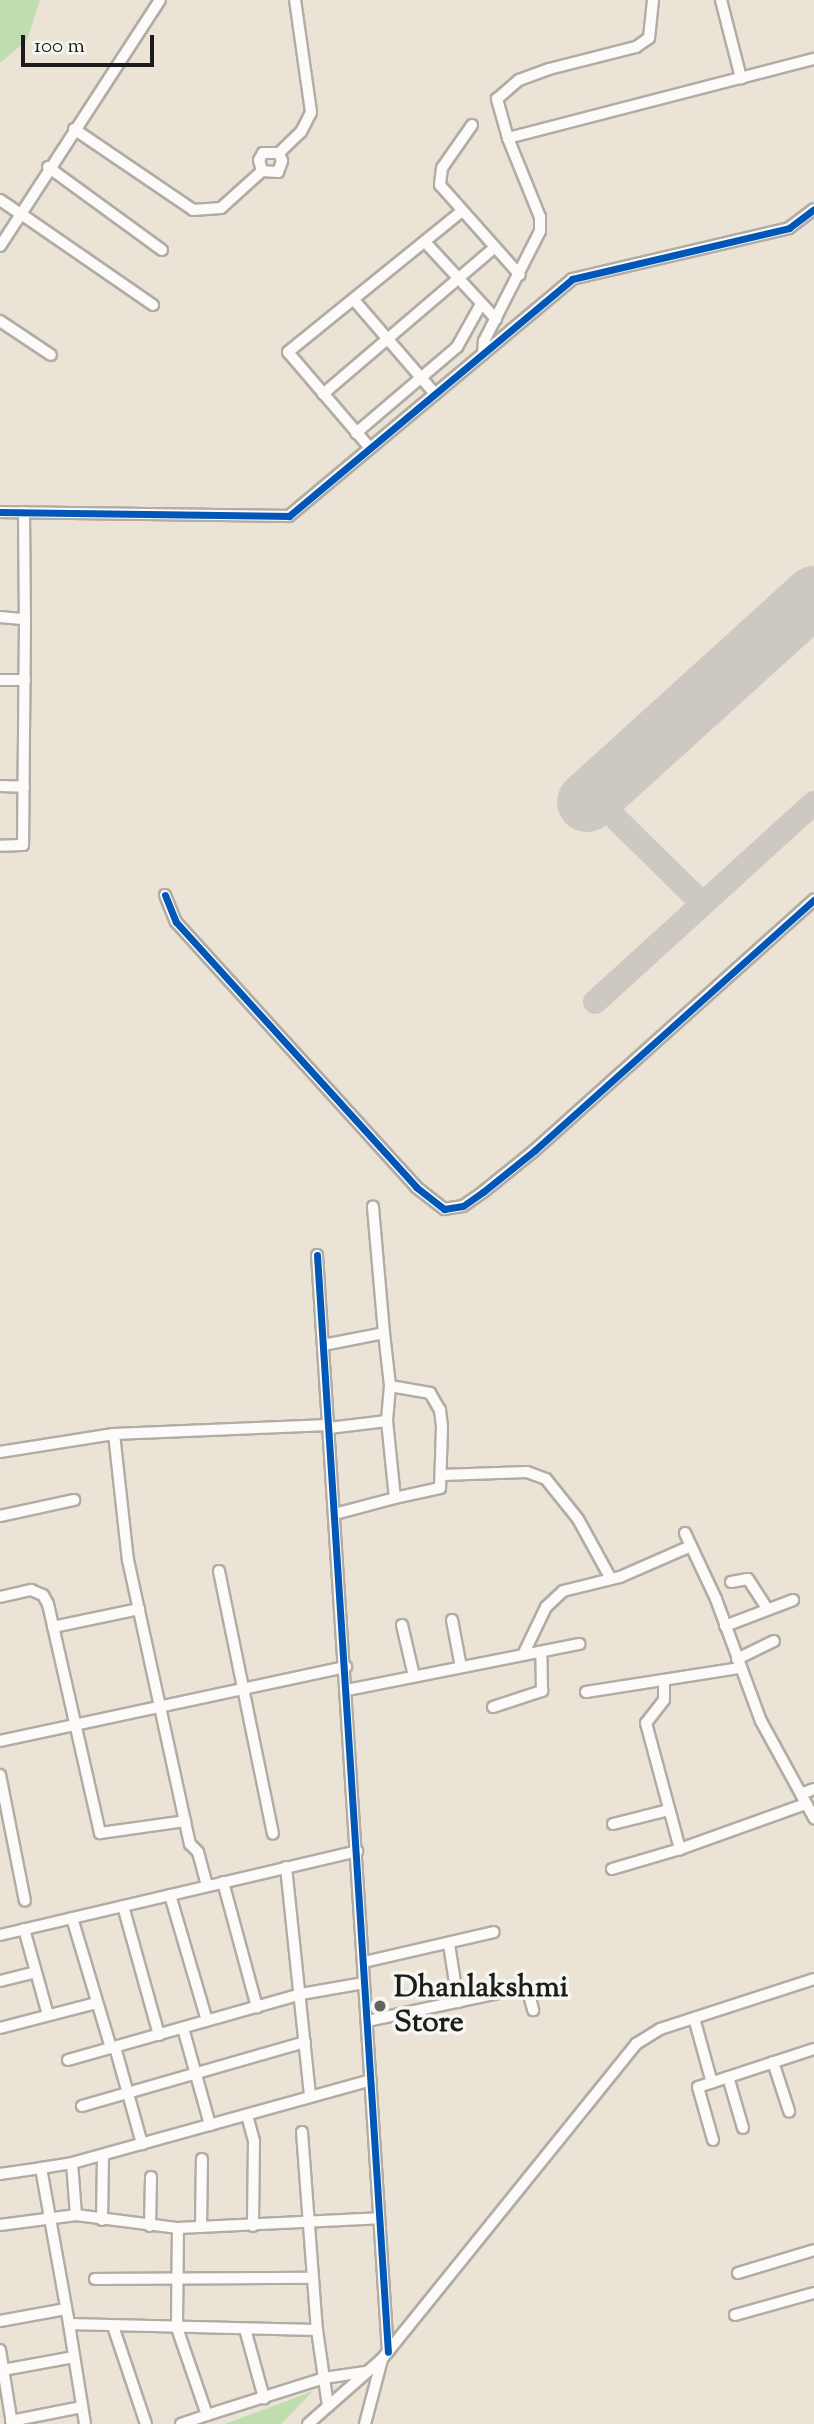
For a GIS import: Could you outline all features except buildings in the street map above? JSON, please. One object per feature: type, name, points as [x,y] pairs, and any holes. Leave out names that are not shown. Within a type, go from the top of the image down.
[{"type":"street","points":[[0,246],[48,167],[160,0]]},
{"type":"street","points":[[74,129],[193,210],[221,208],[262,171],[278,172],[282,161],[279,153],[301,132],[311,112],[295,0]]},
{"type":"street","points":[[483,354],[496,319],[540,231],[540,217],[508,138],[497,99],[503,91],[548,69],[636,47],[649,38],[653,0]]},
{"type":"street","points":[[721,0],[741,78]]},
{"type":"street","points":[[508,138],[814,59]]},
{"type":"street","points":[[472,125],[440,176],[440,185],[461,212],[520,275]]},
{"type":"street","points":[[48,167],[162,250]]},
{"type":"street","points":[[0,200],[153,305]]},
{"type":"street","points":[[0,512],[289,516],[572,279],[789,228],[814,209]]},
{"type":"street","points":[[370,448],[288,352],[461,212]]},
{"type":"street","points":[[425,242],[496,319]]},
{"type":"street","points":[[323,394],[495,247]]},
{"type":"street","points":[[354,300],[435,394]]},
{"type":"street","points":[[356,433],[457,347],[481,304]]},
{"type":"street","points":[[0,321],[51,355]]},
{"type":"street","points":[[0,846],[23,845],[24,512]]},
{"type":"street","points":[[0,617],[25,619]]},
{"type":"street","points":[[0,680],[25,680]]},
{"type":"street","points":[[0,786],[24,786]]},
{"type":"street","points":[[165,895],[176,922],[416,1187],[444,1209],[463,1206],[535,1150],[814,900]]},
{"type":"street","points":[[373,1206],[390,1386],[387,1421],[395,1498]]},
{"type":"street","points":[[317,1255],[364,1962],[385,2355],[365,2424]]},
{"type":"street","points":[[323,1345],[383,1333]]},
{"type":"street","points":[[335,1514],[395,1498],[433,1493],[440,1488],[440,1409],[436,1400],[420,1390],[390,1386]]},
{"type":"street","points":[[0,1452],[114,1434],[329,1426],[387,1421]]},
{"type":"street","points":[[114,1434],[128,1560],[185,1821],[207,1886]]},
{"type":"street","points":[[442,1475],[527,1472],[546,1479],[572,1510],[611,1579]]},
{"type":"street","points":[[0,1516],[74,1500]]},
{"type":"street","points":[[685,1533],[725,1626],[761,1721],[814,1818]]},
{"type":"street","points":[[523,1656],[553,1599],[563,1591],[611,1579],[691,1546]]},
{"type":"street","points":[[219,1571],[272,1833]]},
{"type":"street","points":[[731,1582],[748,1579],[767,1608]]},
{"type":"street","points":[[0,1597],[24,1590],[43,1595],[53,1627],[100,1833],[185,1821]]},
{"type":"street","points":[[725,1626],[793,1600]]},
{"type":"street","points":[[53,1627],[139,1609]]},
{"type":"street","points":[[452,1620],[461,1667]]},
{"type":"street","points":[[402,1625],[414,1676]]},
{"type":"street","points":[[586,1692],[664,1680],[738,1664],[774,1641]]},
{"type":"street","points":[[347,1690],[580,1644]]},
{"type":"street","points":[[493,1707],[542,1691],[541,1652]]},
{"type":"street","points":[[0,1741],[345,1667]]},
{"type":"street","points":[[664,1680],[664,1700],[646,1723],[680,1849]]},
{"type":"street","points":[[0,1775],[25,1901]]},
{"type":"street","points":[[612,1869],[680,1849],[804,1799],[814,1788]]},
{"type":"street","points":[[613,1824],[669,1810]]},
{"type":"street","points":[[0,1935],[357,1851]]},
{"type":"street","points":[[286,1867],[302,1994],[310,2097]]},
{"type":"street","points":[[223,1882],[257,2007]]},
{"type":"street","points":[[170,1895],[207,2021]]},
{"type":"street","points":[[123,1906],[159,2035]]},
{"type":"street","points":[[72,1918],[142,2144]]},
{"type":"street","points":[[24,1929],[48,2015]]},
{"type":"street","points":[[364,1962],[494,1932]]},
{"type":"street","points":[[449,1944],[458,2002]]},
{"type":"street","points":[[0,1981],[35,1972]]},
{"type":"street","points":[[308,2424],[385,2355],[636,2044],[660,2029],[814,1979]]},
{"type":"street","points":[[68,2060],[302,1994],[364,1983]]},
{"type":"street","points":[[367,2021],[527,1987],[533,2010]]},
{"type":"street","points":[[0,2028],[97,2003]]},
{"type":"street","points":[[694,2018],[712,2083]]},
{"type":"street","points":[[183,2028],[210,2126]]},
{"type":"street","points":[[82,2106],[305,2042]]},
{"type":"street","points":[[713,2140],[698,2087],[814,2049]]},
{"type":"street","points":[[773,2062],[789,2111]]},
{"type":"street","points":[[728,2077],[743,2128]]},
{"type":"street","points":[[0,2174],[103,2158],[142,2144],[371,2080]]},
{"type":"street","points":[[247,2115],[254,2141],[253,2226]]},
{"type":"street","points":[[302,2132],[317,2330],[328,2406]]},
{"type":"street","points":[[102,2220],[103,2158]]},
{"type":"street","points":[[201,2227],[202,2159]]},
{"type":"street","points":[[72,2163],[76,2215]]},
{"type":"street","points":[[41,2168],[85,2424]]},
{"type":"street","points":[[150,2226],[151,2177]]},
{"type":"street","points":[[0,2225],[51,2215],[76,2215],[178,2228],[379,2218]]},
{"type":"street","points":[[178,2228],[177,2328],[207,2415]]},
{"type":"street","points":[[738,2273],[814,2250]]},
{"type":"street","points":[[94,2279],[313,2278]]},
{"type":"street","points":[[735,2315],[814,2293]]},
{"type":"street","points":[[0,2321],[66,2309]]},
{"type":"street","points":[[69,2324],[317,2330]]},
{"type":"street","points":[[113,2326],[146,2424]]},
{"type":"street","points":[[245,2329],[264,2398]]},
{"type":"street","points":[[0,2350],[11,2422],[82,2407]]},
{"type":"street","points":[[3,2370],[74,2357]]},
{"type":"street","points":[[181,2424],[324,2378],[364,2372]]},
{"type":"green space","points":[[0,0],[40,0],[27,40],[0,63]]},
{"type":"green space","points":[[313,2391],[281,2424],[225,2424]]},
{"type":"taxiway","points":[[593,796],[703,904]]},
{"type":"taxiway","points":[[595,1002],[814,803]]},
{"type":"runway","points":[[587,802],[814,596]]},
{"type":"cycle path","points":[[0,512],[289,516],[572,279],[789,228],[814,209]]},
{"type":"cycle path","points":[[165,895],[176,922],[416,1187],[444,1209],[463,1206],[535,1150],[814,900]]},
{"type":"cycle path","points":[[317,1255],[388,2352]]},
{"type":"place","name":"Dhanlakshmi Store","points":[[380,2006]]}]
